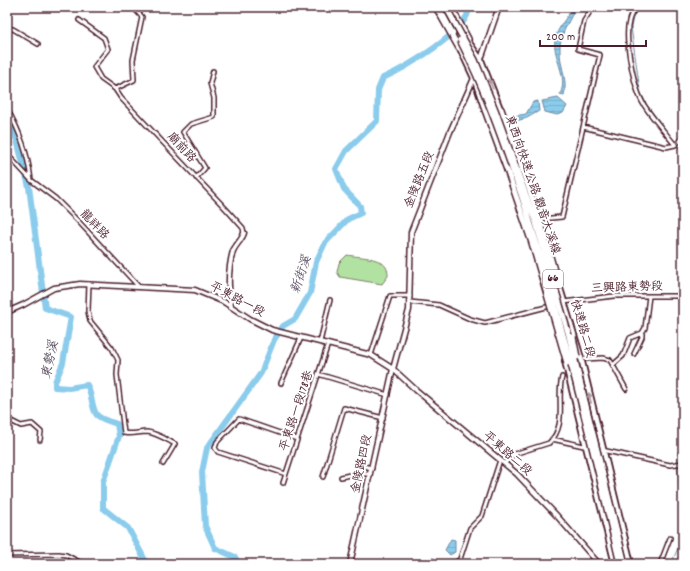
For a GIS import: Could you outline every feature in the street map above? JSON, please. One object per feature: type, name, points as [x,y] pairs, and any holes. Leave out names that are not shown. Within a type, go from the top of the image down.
[{"type":"highway","points":[[437,7],[459,48]]},
{"type":"highway","name":"東西向快速公路 觀音大溪線","points":[[443,7],[466,52],[504,146],[535,236],[580,392],[625,564]]},
{"type":"highway","name":"東西向快速公路 觀音大溪線","points":[[449,7],[475,60],[496,112],[536,222],[568,332],[580,392],[620,564]]},
{"type":"highway","points":[[449,7],[466,36]]},
{"type":"highway","points":[[501,109],[540,220],[576,348],[580,392]]},
{"type":"highway","points":[[485,110],[532,243],[571,377],[580,392]]},
{"type":"main road","name":"66","points":[[466,36],[481,60]]},
{"type":"main road","name":"66","points":[[459,48],[474,78]]},
{"type":"main road","name":"快速路二段","points":[[481,60],[501,109],[581,358],[631,564]]},
{"type":"main road","name":"快速路二段","points":[[474,78],[485,110],[493,122],[536,247],[552,306],[615,564]]},
{"type":"street","points":[[115,90],[132,83],[135,78],[133,60],[142,17],[133,7]]},
{"type":"street","name":"金陵路五段","points":[[393,369],[410,302],[411,232],[450,132],[474,78],[499,7]]},
{"type":"street","points":[[542,219],[562,217],[600,55],[578,50],[584,20],[594,7]]},
{"type":"street","points":[[636,7],[628,21],[628,30],[630,62],[636,89],[644,105],[674,145]]},
{"type":"street","name":"廟前路","points":[[79,20],[104,38],[108,49],[94,67],[102,79],[115,90],[232,216],[244,233],[234,251],[231,264],[229,286],[231,307]]},
{"type":"street","points":[[7,29],[13,29],[38,44]]},
{"type":"street","points":[[196,178],[205,168],[183,132],[191,124],[214,117],[214,98],[210,83],[214,71]]},
{"type":"street","points":[[7,109],[17,125],[24,143],[32,180]]},
{"type":"street","points":[[583,127],[666,146],[674,145],[683,138]]},
{"type":"street","name":"龍祥路","points":[[7,154],[32,180],[61,204],[139,287]]},
{"type":"street","name":"平東路一段","points":[[7,312],[54,288],[80,284],[195,290],[208,294],[272,330],[286,335],[371,355],[393,369]]},
{"type":"street","points":[[89,284],[88,311],[90,321],[112,348],[118,360],[117,375],[124,433],[129,434],[148,432],[175,444],[163,464]]},
{"type":"street","points":[[371,355],[390,296],[410,296]]},
{"type":"street","name":"三興路東勢段","points":[[410,302],[439,305],[485,323],[534,312],[564,302],[614,296],[683,296]]},
{"type":"street","points":[[634,354],[648,320],[649,296]]},
{"type":"street","points":[[320,342],[330,300]]},
{"type":"street","points":[[614,364],[623,356],[630,338],[642,333]]},
{"type":"street","points":[[281,383],[301,338]]},
{"type":"street","name":"平東路一段178巷","points":[[283,483],[328,344]]},
{"type":"street","points":[[585,359],[604,358],[610,360],[614,364],[626,389]]},
{"type":"street","name":"金陵路四段","points":[[350,564],[393,369]]},
{"type":"street","name":"平東路二段","points":[[393,369],[416,390],[505,463],[557,516],[599,564]]},
{"type":"street","points":[[318,374],[388,395]]},
{"type":"street","points":[[505,463],[510,456],[549,443],[552,440],[562,411],[559,395],[562,377]]},
{"type":"street","points":[[323,477],[344,408],[383,418]]},
{"type":"street","points":[[286,474],[218,452],[215,448],[217,442],[239,419],[297,439]]},
{"type":"street","points":[[7,422],[11,421],[21,426],[32,424],[41,432],[40,440]]},
{"type":"street","points":[[552,440],[602,449],[670,465],[683,463]]},
{"type":"street","points":[[454,564],[460,559],[470,528],[482,516],[500,460]]},
{"type":"street","points":[[359,465],[372,468]]},
{"type":"street","points":[[341,477],[354,474],[370,474]]},
{"type":"street","points":[[660,564],[670,538]]},
{"type":"street","points":[[7,555],[59,554],[66,555],[83,564]]},
{"type":"street","points":[[432,562],[438,564]]},
{"type":"green space","points":[[347,255],[379,261],[387,269],[388,276],[382,284],[340,277],[337,272],[339,263]]},
{"type":"water","points":[[572,9],[573,13],[564,31],[560,46],[560,57],[565,84],[564,95],[560,94],[563,81],[556,53],[555,39],[560,27]]},
{"type":"water","points":[[558,98],[567,106],[563,113],[557,115],[545,112],[542,101]]},
{"type":"water","points":[[538,101],[539,111],[527,118],[516,121],[514,116],[526,114],[533,102]]},
{"type":"water","points":[[451,539],[455,540],[455,552],[450,555],[445,550]]},
{"type":"waterway","name":"新街溪","points":[[238,564],[235,557],[215,548],[205,526],[202,472],[207,448],[261,373],[274,340],[283,326],[295,319],[310,293],[316,262],[325,243],[348,219],[361,213],[360,206],[344,189],[336,169],[346,151],[377,121],[378,90],[383,78],[419,58],[448,38],[466,17],[469,7]]},
{"type":"waterway","points":[[639,7],[633,18],[631,27],[640,91],[647,105],[675,142]]},
{"type":"waterway","name":"東勢溪","points":[[7,119],[17,140],[29,187],[45,308],[71,317],[63,363],[55,382],[55,387],[69,388],[87,385],[96,414],[102,419],[117,424],[119,436],[103,482],[103,508],[128,528],[147,564]]},
{"type":"waterway","points":[[677,145],[683,153]]},
{"type":"waterway","points":[[683,446],[678,452],[677,461],[683,529]]},
{"type":"waterway","points":[[671,564],[683,537]]}]
